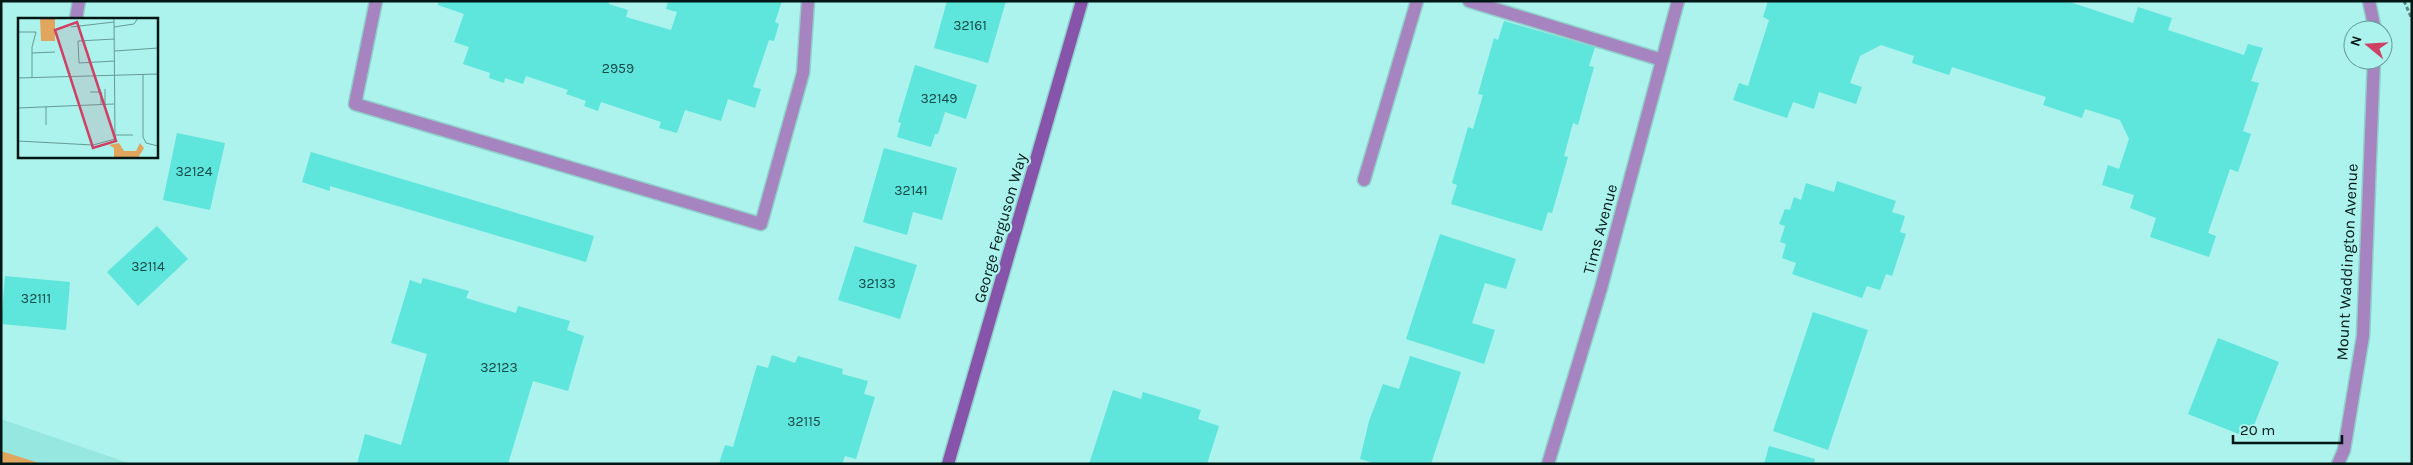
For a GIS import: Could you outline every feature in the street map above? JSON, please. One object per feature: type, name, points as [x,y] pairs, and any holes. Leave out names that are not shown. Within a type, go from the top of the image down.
[{"type":"main road","name":"George Ferguson Way","points":[[948,464],[1082,1]]},
{"type":"street","points":[[76,18],[79,1]]},
{"type":"street","points":[[376,1],[355,104],[761,224],[803,73],[808,1]]},
{"type":"street","points":[[1364,180],[1417,1]]},
{"type":"street","points":[[1469,1],[1662,60]]},
{"type":"street","name":"Tims Avenue","points":[[1548,464],[1601,288],[1678,1]]},
{"type":"street","points":[[2369,1],[2373,20]]},
{"type":"street","name":"Mount Waddington Avenue","points":[[2338,464],[2344,450],[2363,336],[2374,70]]},
{"type":"path","points":[[2404,1],[2412,18]]},
{"type":"shaded area","points":[[1,419],[131,464],[1,464]]},
{"type":"shaded area","points":[[1,451],[42,464],[1,464]]},
{"type":"building","points":[[439,1],[609,1],[609,4],[628,10],[626,17],[671,30],[677,12],[666,9],[668,1],[782,1],[775,22],[779,24],[774,41],[769,40],[753,87],[761,89],[755,108],[728,99],[721,121],[685,110],[677,133],[659,128],[661,122],[601,102],[598,111],[584,106],[586,101],[566,94],[568,90],[526,76],[523,84],[505,78],[504,83],[489,78],[490,73],[463,64],[469,47],[454,42],[464,14],[438,5]]},
{"type":"building","points":[[947,1],[1006,1],[988,63],[934,48]]},
{"type":"building","points":[[1768,1],[2067,1],[2133,23],[2138,7],[2172,18],[2168,30],[2244,55],[2248,44],[2263,48],[2251,81],[2259,83],[2243,131],[2251,134],[2238,172],[2230,169],[2208,233],[2216,236],[2209,257],[2150,237],[2156,218],[2130,208],[2134,195],[2102,185],[2108,165],[2119,169],[2129,139],[2120,120],[2085,109],[2082,118],[2043,105],[2046,97],[1952,67],[1949,75],[1912,63],[1914,56],[1881,45],[1860,56],[1850,83],[1862,87],[1856,104],[1819,92],[1814,109],[1793,102],[1787,118],[1733,100],[1739,83],[1748,86],[1769,20],[1763,17]]},
{"type":"building","points":[[1504,21],[1595,47],[1589,66],[1594,67],[1578,125],[1573,123],[1564,156],[1568,157],[1552,213],[1548,212],[1542,231],[1451,204],[1457,185],[1452,183],[1468,127],[1473,129],[1483,95],[1478,94],[1494,38],[1498,40]]},
{"type":"building","points":[[915,65],[977,85],[966,119],[945,112],[938,134],[935,134],[931,147],[897,137],[901,123],[898,122]]},
{"type":"building","points":[[177,133],[225,143],[210,210],[163,200]]},
{"type":"building","points":[[884,148],[957,168],[942,220],[913,212],[907,235],[863,222]]},
{"type":"building","points":[[311,152],[594,236],[586,262],[330,186],[330,191],[302,182]]},
{"type":"building","points":[[1837,181],[1896,201],[1892,212],[1905,216],[1900,232],[1906,234],[1892,276],[1886,274],[1880,290],[1867,286],[1862,298],[1792,274],[1796,263],[1782,258],[1786,244],[1780,242],[1785,226],[1779,224],[1785,209],[1790,210],[1794,197],[1801,200],[1806,183],[1834,192]]},
{"type":"building","points":[[157,226],[188,259],[138,306],[107,272]]},
{"type":"building","points":[[1440,234],[1516,259],[1506,289],[1485,283],[1472,323],[1495,330],[1484,364],[1406,339]]},
{"type":"building","points":[[855,246],[917,265],[900,319],[838,300]]},
{"type":"building","points":[[5,276],[70,282],[66,330],[1,324]]},
{"type":"building","points":[[423,278],[469,291],[466,298],[516,313],[518,306],[570,321],[567,330],[584,336],[568,391],[533,381],[508,464],[357,464],[365,434],[401,445],[427,354],[391,343],[410,280],[421,284]]},
{"type":"building","points":[[1813,312],[1868,330],[1828,450],[1773,431]]},
{"type":"building","points":[[2218,338],[2279,362],[2249,438],[2188,414]]},
{"type":"building","points":[[772,355],[795,363],[798,356],[843,369],[842,374],[868,381],[864,394],[875,397],[856,459],[845,456],[842,464],[719,464],[725,445],[733,447],[757,365],[768,368]]},
{"type":"building","points":[[1410,356],[1461,372],[1431,464],[1376,464],[1360,459],[1369,421],[1383,384],[1399,389]]},
{"type":"building","points":[[1113,390],[1141,399],[1143,392],[1201,410],[1198,419],[1219,426],[1207,464],[1089,464]]},
{"type":"building","points":[[1769,446],[1815,459],[1814,464],[1764,464]]}]
